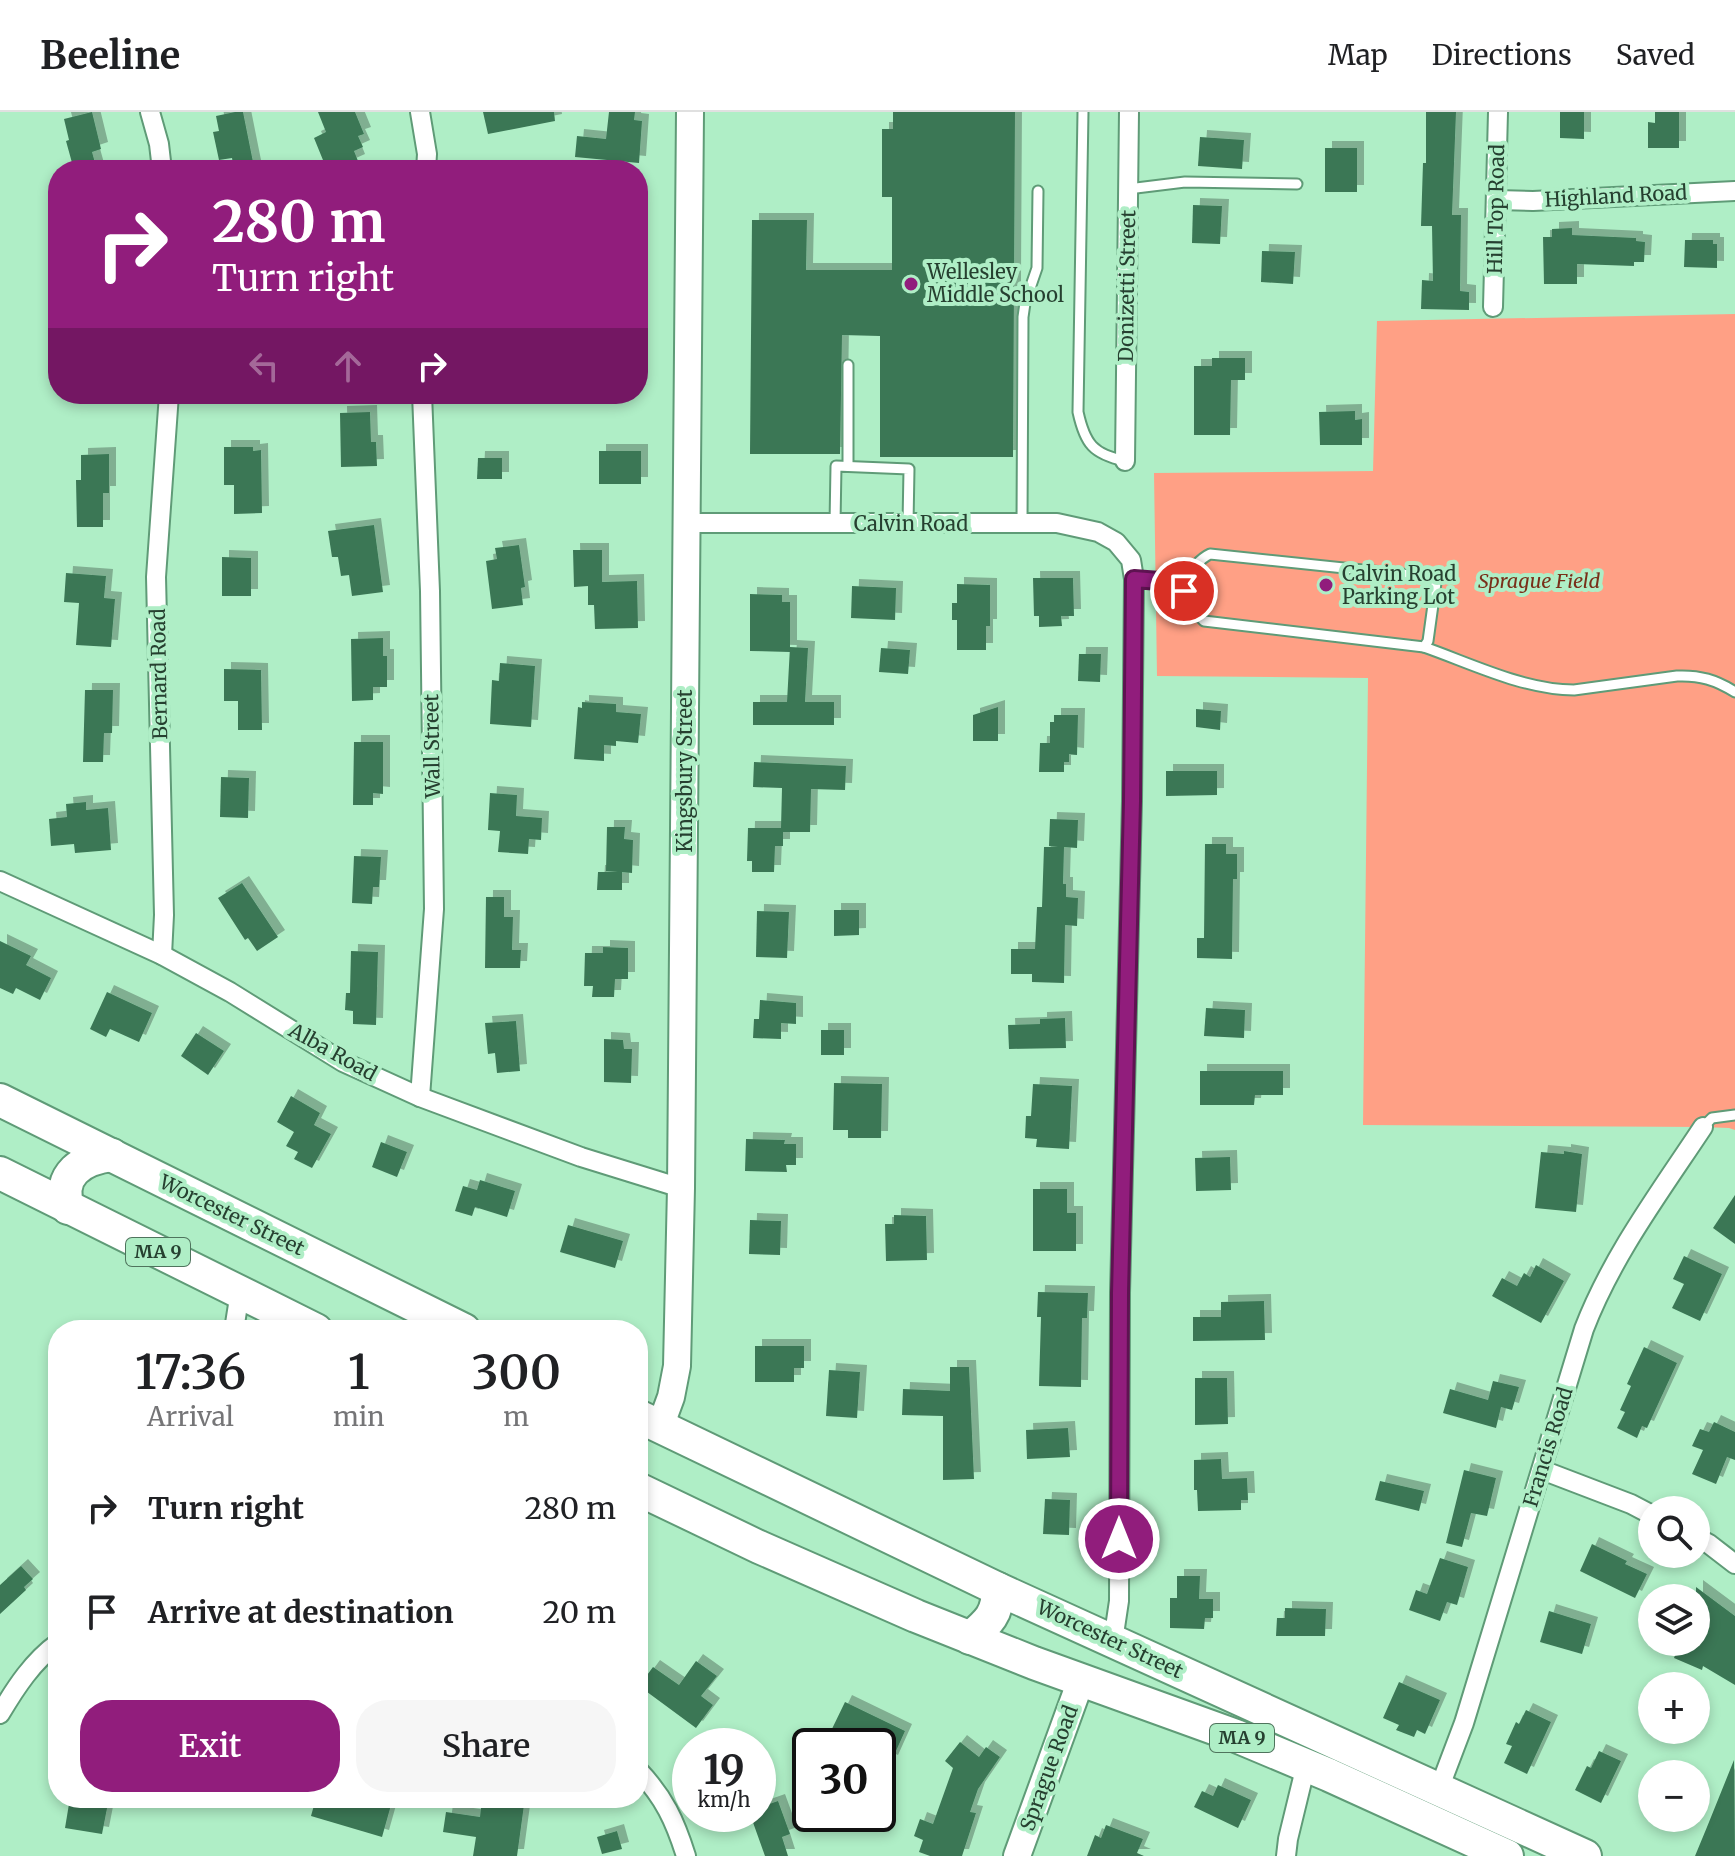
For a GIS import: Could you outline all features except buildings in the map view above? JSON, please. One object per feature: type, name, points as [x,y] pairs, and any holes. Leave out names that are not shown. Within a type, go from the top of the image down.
[{"type":"highway","name":"Worcester Street","points":[[0,1100],[444,1320]]},
{"type":"highway","points":[[68,1208],[65,1187],[73,1172],[89,1160],[112,1155]]},
{"type":"highway","name":"MA 9","points":[[0,1173],[240,1292],[271,1319]]},
{"type":"highway","name":"Worcester Street","points":[[649,1421],[998,1589],[1585,1856]]},
{"type":"highway","name":"Worcester Street","points":[[648,1494],[876,1599],[970,1638],[1223,1731],[1507,1856]]},
{"type":"highway","points":[[970,1638],[993,1615],[998,1589]]},
{"type":"main road","name":"Kingsbury Street","points":[[649,1421],[671,1397],[677,1366],[690,112]]},
{"type":"main road","name":"Sprague Road","points":[[1017,1856],[1081,1680]]},
{"type":"street","points":[[150,112],[161,160]]},
{"type":"street","points":[[420,112],[427,160]]},
{"type":"street","name":"Donizetti Street","points":[[1125,461],[1129,112]]},
{"type":"street","name":"Hill Top Road","points":[[1493,307],[1498,112]]},
{"type":"street","name":"Highland Road","points":[[1497,200],[1735,191]]},
{"type":"street","name":"Bernard Road","points":[[162,955],[164,915],[156,577],[168,404]]},
{"type":"street","name":"Wall Street","points":[[420,1097],[434,909],[430,591],[422,404]]},
{"type":"street","name":"Calvin Road","points":[[686,523],[1057,523],[1098,532],[1116,542],[1131,560],[1134,579]]},
{"type":"street","points":[[1113,1641],[1119,1601],[1120,1293],[1134,579]]},
{"type":"street","name":"Alba Road","points":[[0,881],[162,955],[230,992],[343,1062],[420,1097],[581,1157],[681,1188]]},
{"type":"street","name":"Francis Road","points":[[1439,1789],[1464,1723],[1591,1310],[1637,1228],[1703,1127]]},
{"type":"street","points":[[236,1320],[240,1292]]},
{"type":"street","points":[[1542,1470],[1638,1508]]},
{"type":"street","points":[[1710,1545],[1735,1564]]},
{"type":"street","points":[[0,1714],[40,1656],[48,1650]]},
{"type":"street","points":[[1286,1856],[1306,1765]]},
{"type":"street","points":[[648,1781],[676,1825],[686,1856]]},
{"type":"lane","points":[[1083,112],[1078,412],[1082,432],[1092,446],[1102,455],[1125,461]]},
{"type":"lane","points":[[1128,189],[1185,182],[1297,184]]},
{"type":"lane","points":[[1022,523],[1023,317],[1037,268],[1038,191]]},
{"type":"lane","points":[[848,365],[848,466]]},
{"type":"lane","points":[[835,524],[836,466],[848,466],[909,469],[908,524]]},
{"type":"lane","points":[[1172,582],[1210,554],[1432,578],[1436,583],[1428,641],[1424,647]]},
{"type":"lane","points":[[1134,579],[1172,582],[1184,591],[1194,611],[1204,621],[1424,647],[1502,675],[1561,690],[1691,675],[1721,683],[1735,692]]},
{"type":"lane","points":[[1703,1127],[1712,1118],[1735,1115]]},
{"type":"green space","name":"Sprague Field","points":[[1735,314],[1735,1130],[1703,1127],[1363,1125],[1368,678],[1157,676],[1154,473],[1373,471],[1377,321]]},
{"type":"place","name":"Wellesley Middle School","points":[[911,284]]},
{"type":"place","name":"Calvin Road Parking Lot","points":[[1326,585]]},
{"type":"route","points":[[1119,1539],[1120,1293],[1134,579],[1172,582],[1184,591]]}]
